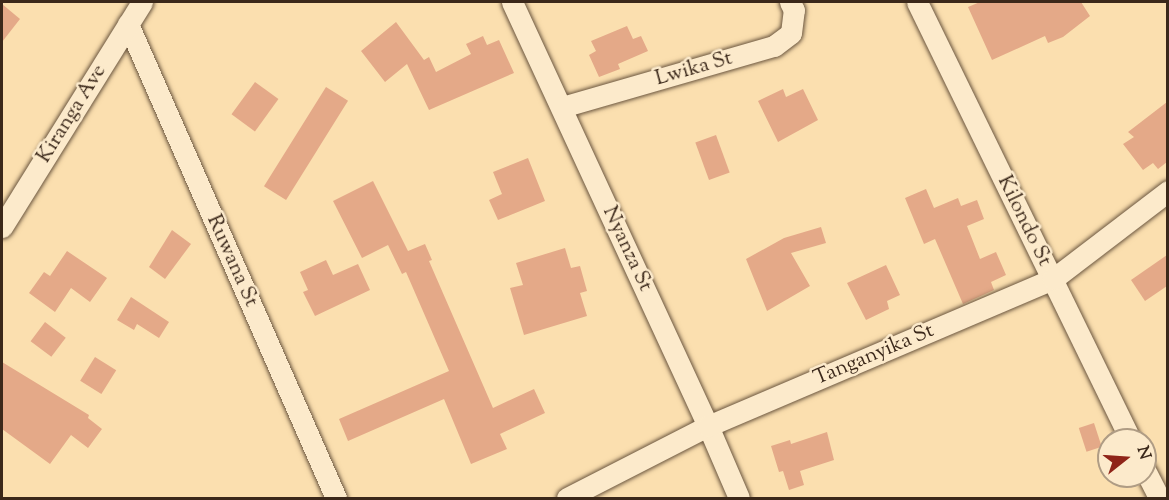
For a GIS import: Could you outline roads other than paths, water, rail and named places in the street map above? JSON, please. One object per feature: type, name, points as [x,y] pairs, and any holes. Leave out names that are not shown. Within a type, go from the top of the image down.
[{"type":"street","name":"Kiranga Ave","points":[[2,227],[142,2]]},
{"type":"street","name":"Nyanza St","points":[[512,2],[739,498]]},
{"type":"street","name":"Lwika St","points":[[562,107],[774,46],[791,33],[794,10],[790,2]]},
{"type":"street","name":"Kilondo St","points":[[917,2],[1125,428]]},
{"type":"street","name":"Ruwana St","points":[[128,24],[336,498]]},
{"type":"street","name":"Tanganyika St","points":[[567,498],[708,426],[1053,279],[1167,191]]}]
